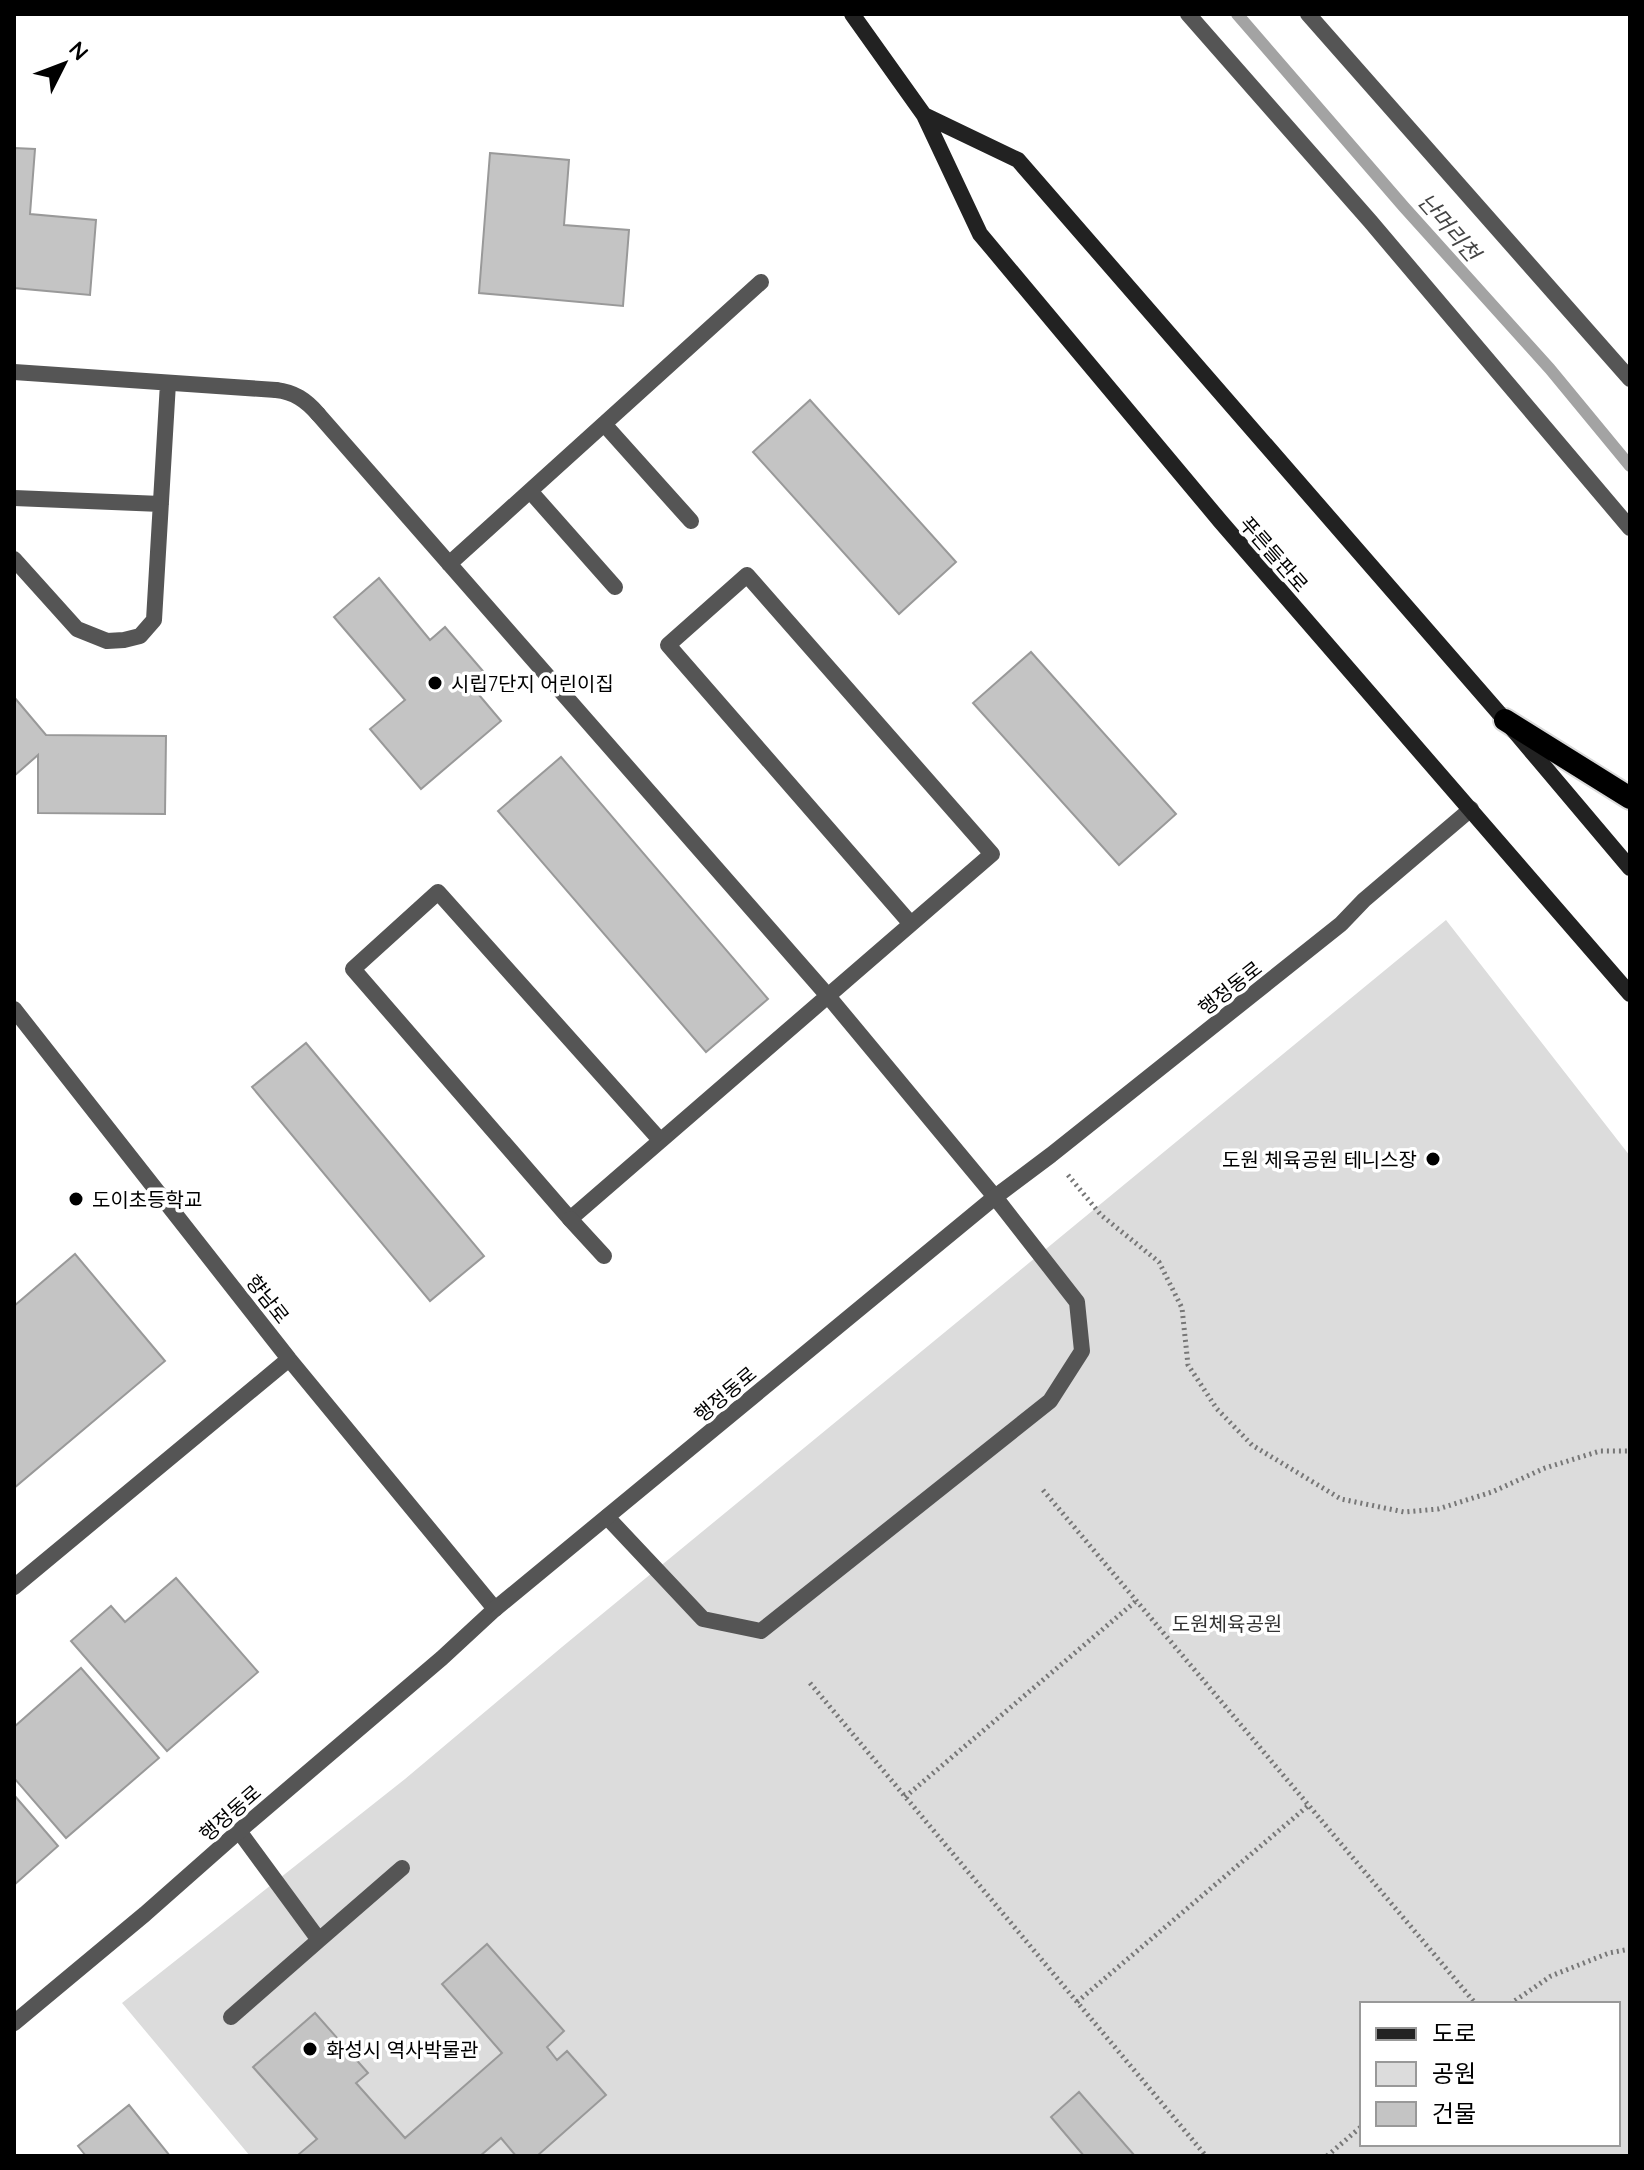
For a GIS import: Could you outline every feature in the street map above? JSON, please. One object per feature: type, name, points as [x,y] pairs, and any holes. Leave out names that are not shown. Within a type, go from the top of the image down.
[{"type":"highway","points":[[1505,720],[1630,798]]},
{"type":"main road","name":"푸른들판로","points":[[852,14],[924,115],[980,234],[1221,522],[1630,994]]},
{"type":"main road","name":"푸른들판로","points":[[924,115],[1018,160],[1630,868]]},
{"type":"street","points":[[1188,14],[1380,233],[1630,528]]},
{"type":"street","points":[[1308,14],[1630,379]]},
{"type":"street","points":[[449,564],[761,282]]},
{"type":"street","points":[[14,372],[276,390],[298,396],[318,414],[828,996],[995,1197],[1077,1302],[1082,1351],[1050,1401],[761,1631],[703,1619],[607,1517]]},
{"type":"street","points":[[14,559],[77,629],[107,641],[140,636],[154,620],[168,383]]},
{"type":"street","points":[[604,424],[691,521]]},
{"type":"street","points":[[530,491],[615,587]]},
{"type":"street","points":[[14,498],[161,504]]},
{"type":"street","points":[[570,1219],[992,854],[747,575],[668,645],[911,924]]},
{"type":"street","name":"행정동로","points":[[14,2023],[145,1914],[495,1609],[995,1197],[1341,924],[1364,900],[1471,809]]},
{"type":"street","points":[[604,1256],[353,969],[438,892],[660,1140]]},
{"type":"street","name":"향남로","points":[[14,1009],[289,1359],[495,1609]]},
{"type":"street","points":[[14,1587],[289,1359]]},
{"type":"street","points":[[239,1831],[319,1940]]},
{"type":"street","points":[[231,2017],[402,1868]]},
{"type":"path","points":[[1051,1155],[1101,1215],[1159,1262],[1182,1308],[1188,1365],[1217,1409],[1252,1445],[1341,1499],[1404,1512],[1438,1509],[1492,1492],[1545,1468],[1600,1451],[1630,1451]]},
{"type":"path","points":[[1043,1490],[1474,2002]]},
{"type":"path","points":[[905,1798],[1136,1601]]},
{"type":"path","points":[[810,1683],[1206,2156]]},
{"type":"path","points":[[1077,2002],[1309,1805]]},
{"type":"path","points":[[1513,2002],[1551,1976],[1609,1953],[1630,1949]]},
{"type":"path","points":[[1327,2156],[1360,2128]]},
{"type":"green space","name":"도원체육공원","points":[[1446,920],[1630,1156],[1630,2156],[250,2156],[122,2003],[405,1779]]},
{"type":"building","points":[[14,148],[35,149],[30,214],[96,220],[90,295],[14,288]]},
{"type":"building","points":[[490,153],[569,160],[564,225],[629,230],[623,306],[479,293]]},
{"type":"building","points":[[810,400],[956,562],[899,614],[753,452]]},
{"type":"building","name":"시립7단지 어린이집","points":[[379,578],[430,640],[445,627],[488,677],[474,689],[501,721],[421,789],[370,729],[405,700],[334,617]]},
{"type":"building","points":[[1031,652],[1176,814],[1119,865],[973,703]]},
{"type":"building","points":[[14,697],[46,735],[166,736],[165,814],[38,813],[38,755],[14,776]]},
{"type":"building","points":[[561,757],[768,999],[706,1052],[498,811]]},
{"type":"building","points":[[306,1043],[484,1256],[430,1301],[252,1087]]},
{"type":"building","points":[[75,1254],[165,1361],[14,1488],[14,1306]]},
{"type":"building","points":[[176,1578],[258,1672],[167,1751],[71,1641],[111,1606],[125,1622]]},
{"type":"building","points":[[81,1668],[159,1758],[66,1838],[14,1778],[14,1727]]},
{"type":"building","points":[[14,1795],[58,1846],[14,1885]]},
{"type":"building","name":"화성시 역사박물관","points":[[487,1944],[564,2031],[547,2047],[557,2060],[567,2051],[606,2095],[537,2156],[516,2156],[501,2138],[480,2156],[299,2156],[317,2139],[253,2067],[315,2013],[368,2073],[356,2083],[405,2138],[502,2053],[442,1984]]},
{"type":"building","points":[[1079,2092],[1135,2156],[1084,2156],[1051,2117]]},
{"type":"building","points":[[129,2105],[170,2156],[86,2156],[78,2146]]},
{"type":"waterway","name":"난머리천","points":[[1237,14],[1550,369],[1630,466]]},
{"type":"place","name":"시립7단지 어린이집","points":[[435,683]]},
{"type":"place","name":"도원 체육공원 테니스장","points":[[1433,1159]]},
{"type":"place","name":"도이초등학교","points":[[76,1199]]},
{"type":"place","name":"화성시 역사박물관","points":[[310,2049]]}]
